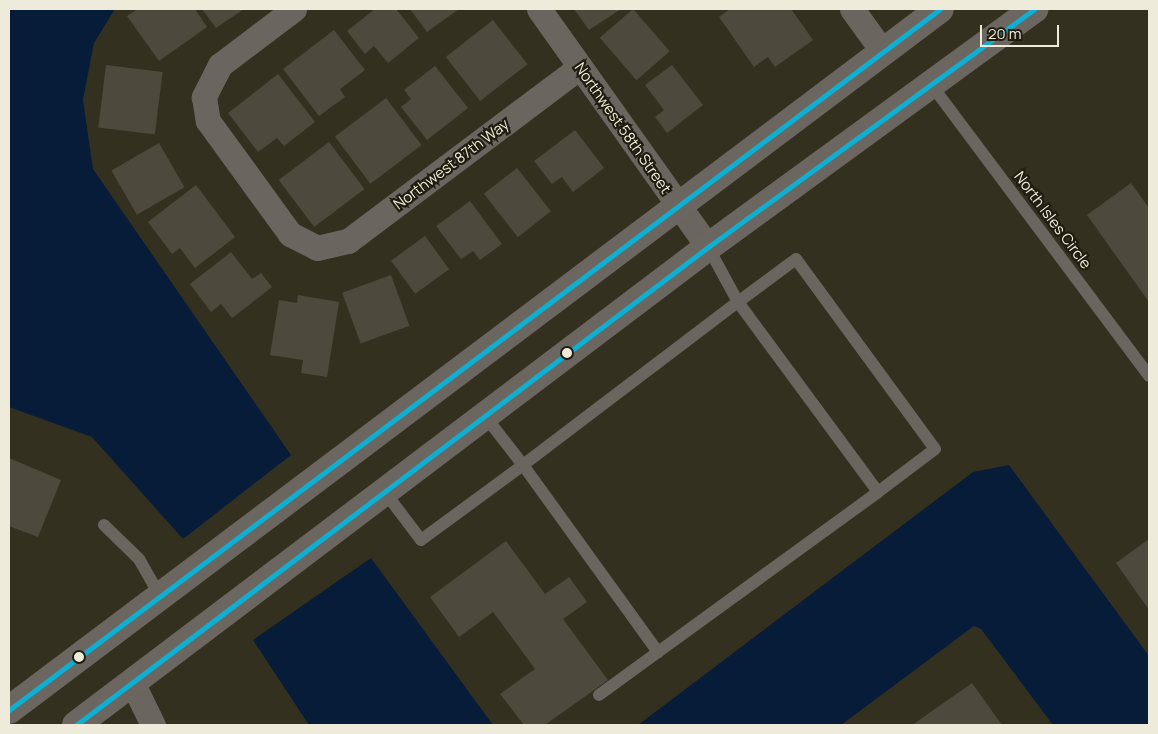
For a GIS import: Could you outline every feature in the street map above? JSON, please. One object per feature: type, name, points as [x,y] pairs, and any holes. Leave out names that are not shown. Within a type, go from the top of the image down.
[{"type":"main road","points":[[9,710],[940,9]]},
{"type":"main road","points":[[76,725],[708,247],[930,83],[1034,9]]},
{"type":"street","name":"Northwest 87th Way","points":[[294,9],[220,65],[204,98],[208,121],[290,234],[317,248],[348,241],[580,67]]},
{"type":"street","name":"Northwest 58th Street","points":[[539,9],[708,247]]},
{"type":"street","points":[[852,9],[884,52]]},
{"type":"street","points":[[132,682],[153,725]]},
{"type":"lane","name":"North Isles Circle","points":[[930,83],[1149,376]]},
{"type":"lane","points":[[708,247],[738,302],[878,492]]},
{"type":"lane","points":[[384,491],[421,540],[523,466],[796,259],[936,449],[599,695]]},
{"type":"lane","points":[[485,416],[658,652]]},
{"type":"lane","points":[[104,525],[139,559],[160,596]]},
{"type":"water","points":[[9,9],[115,9],[94,43],[83,100],[93,169],[291,455],[183,539],[92,437],[9,407]]},
{"type":"water","points":[[1009,465],[1149,656],[1149,725],[1053,725],[981,629],[974,626],[841,725],[638,725],[973,472]]},
{"type":"water","points":[[371,558],[493,725],[309,725],[253,640]]},
{"type":"building","points":[[138,9],[195,9],[207,27],[159,61],[127,16]]},
{"type":"building","points":[[202,9],[244,9],[216,28]]},
{"type":"building","points":[[375,9],[396,9],[419,38],[388,63],[374,46],[365,54],[347,31]]},
{"type":"building","points":[[410,9],[459,9],[427,32]]},
{"type":"building","points":[[574,9],[621,9],[589,30]]},
{"type":"building","points":[[633,9],[670,51],[637,80],[600,38]]},
{"type":"building","points":[[730,9],[791,9],[813,40],[775,67],[768,57],[754,67],[719,17]]},
{"type":"building","points":[[493,20],[527,64],[480,101],[446,57]]},
{"type":"building","points":[[334,30],[365,70],[340,89],[345,97],[319,116],[283,69]]},
{"type":"building","points":[[106,65],[163,72],[155,134],[98,128]]},
{"type":"building","points":[[672,65],[703,105],[667,133],[655,117],[664,110],[645,85]]},
{"type":"building","points":[[435,66],[468,108],[427,140],[401,107],[411,99],[404,90]]},
{"type":"building","points":[[278,74],[315,122],[284,146],[277,138],[258,152],[228,113]]},
{"type":"building","points":[[386,98],[422,145],[370,184],[335,137]]},
{"type":"building","points":[[575,130],[604,168],[573,192],[562,177],[552,184],[534,161]]},
{"type":"building","points":[[329,142],[365,189],[314,227],[279,180]]},
{"type":"building","points":[[159,143],[184,187],[137,215],[111,170]]},
{"type":"building","points":[[517,168],[551,211],[518,237],[484,194]]},
{"type":"building","points":[[1131,183],[1149,208],[1149,302],[1087,215]]},
{"type":"building","points":[[196,185],[235,237],[195,268],[180,248],[172,254],[148,222]]},
{"type":"building","points":[[470,201],[502,244],[480,260],[473,251],[461,259],[436,226]]},
{"type":"building","points":[[425,236],[449,269],[415,294],[391,261]]},
{"type":"building","points":[[231,252],[252,279],[261,273],[272,287],[232,318],[221,304],[211,312],[190,284]]},
{"type":"building","points":[[391,275],[409,326],[361,344],[342,293]]},
{"type":"building","points":[[298,295],[339,302],[327,377],[301,373],[303,360],[270,355],[279,300],[297,303]]},
{"type":"building","points":[[9,458],[61,480],[38,537],[9,526]]},
{"type":"building","points":[[1149,539],[1149,610],[1116,563]]},
{"type":"building","points":[[506,541],[545,594],[569,577],[587,602],[563,619],[608,680],[545,725],[524,725],[500,694],[535,669],[493,612],[459,637],[430,597]]},
{"type":"building","points":[[972,683],[1002,725],[912,725]]},
{"type":"transit line","points":[[9,710],[940,9]]},
{"type":"transit line","points":[[76,725],[708,247],[1034,9]]}]
